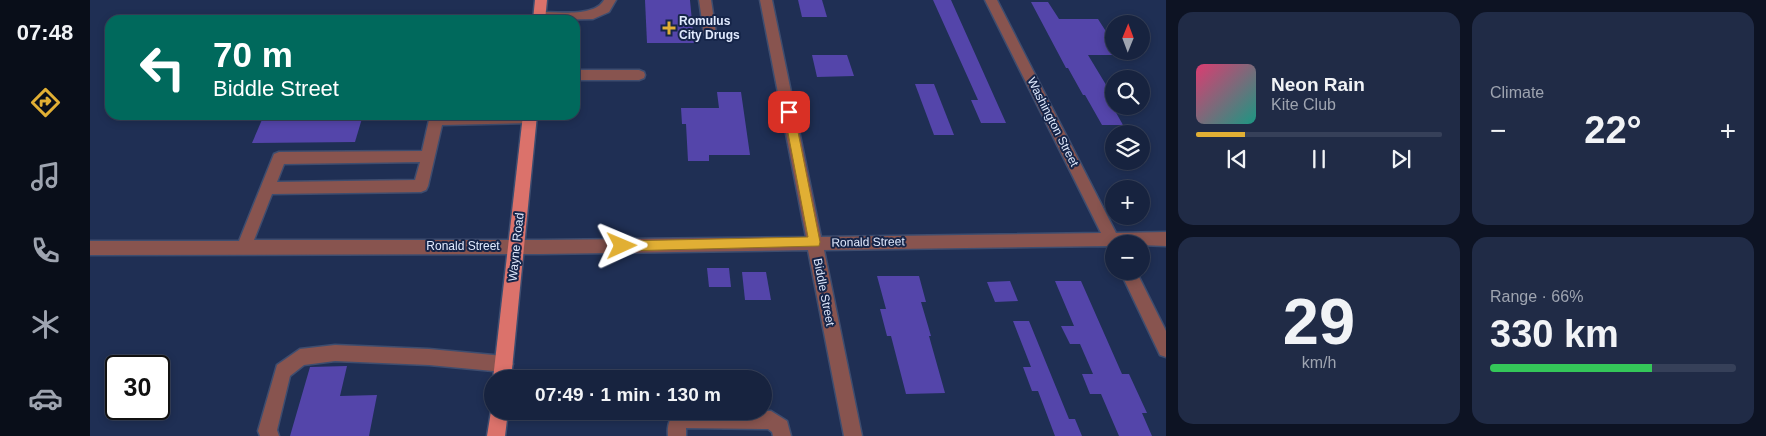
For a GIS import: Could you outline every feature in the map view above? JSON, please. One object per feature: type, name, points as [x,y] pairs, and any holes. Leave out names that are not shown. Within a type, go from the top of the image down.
[{"type":"main road","points":[[540,15],[542,0]]},
{"type":"main road","name":"Wayne Road","points":[[503,370],[529,120]]},
{"type":"main road","points":[[496,436],[497,420]]},
{"type":"street","points":[[580,16],[601,13],[610,0]]},
{"type":"street","points":[[705,0],[710,34]]},
{"type":"street","name":"Biddle Street","points":[[766,0],[853,436]]},
{"type":"street","name":"Washington Street","points":[[991,0],[1109,235]]},
{"type":"street","points":[[580,75],[639,75]]},
{"type":"street","points":[[268,188],[421,186],[436,120]]},
{"type":"street","points":[[244,247],[279,158],[428,156]]},
{"type":"street","name":"Ronald Street","points":[[1150,240],[1166,239]]},
{"type":"street","name":"Ronald Street","points":[[90,248],[541,247],[815,242],[1105,242]]},
{"type":"street","points":[[1132,280],[1166,349]]},
{"type":"street","points":[[270,436],[267,431],[283,371],[300,356],[335,353],[429,357],[498,370]]},
{"type":"street","points":[[677,436],[676,427],[682,419],[772,420],[781,427],[782,436]]},
{"type":"building","points":[[645,0],[690,0],[694,43],[647,43]]},
{"type":"building","points":[[798,0],[822,0],[827,17],[802,17]]},
{"type":"building","points":[[933,0],[951,0],[1006,123],[981,123],[971,100],[978,100]]},
{"type":"building","points":[[1031,2],[1048,2],[1059,19],[1098,19],[1105,30],[1105,55],[1088,55],[1105,83],[1105,115],[1117,115],[1123,125],[1102,125],[1068,68],[1066,68]]},
{"type":"building","points":[[812,55],[847,55],[854,76],[817,77]]},
{"type":"building","points":[[915,84],[934,84],[954,135],[934,135]]},
{"type":"building","points":[[717,92],[741,92],[750,155],[709,155],[709,161],[688,161],[686,124],[682,124],[681,108],[719,108]]},
{"type":"building","points":[[262,120],[362,120],[355,142],[252,143]]},
{"type":"building","points":[[707,268],[729,268],[731,287],[709,287]]},
{"type":"building","points":[[742,272],[766,272],[771,300],[745,300]]},
{"type":"building","points":[[877,276],[919,276],[926,302],[921,302],[945,393],[906,394],[891,336],[887,336],[880,309],[886,309]]},
{"type":"building","points":[[1010,281],[1018,301],[995,302],[987,282]]},
{"type":"building","points":[[1055,281],[1081,281],[1122,374],[1129,374],[1147,413],[1142,413],[1152,436],[1119,436],[1101,394],[1090,394],[1082,374],[1093,374],[1080,344],[1070,344],[1061,326],[1074,326]]},
{"type":"building","points":[[1013,321],[1029,321],[1069,419],[1075,419],[1082,436],[1055,436],[1038,391],[1032,391],[1023,367],[1031,367]]},
{"type":"building","points":[[347,366],[340,396],[377,395],[369,436],[290,436],[310,367]]},
{"type":"place","name":"Romulus City Drugs","points":[[669,28]]},
{"type":"route","points":[[622,246],[815,242],[789,112]]}]
